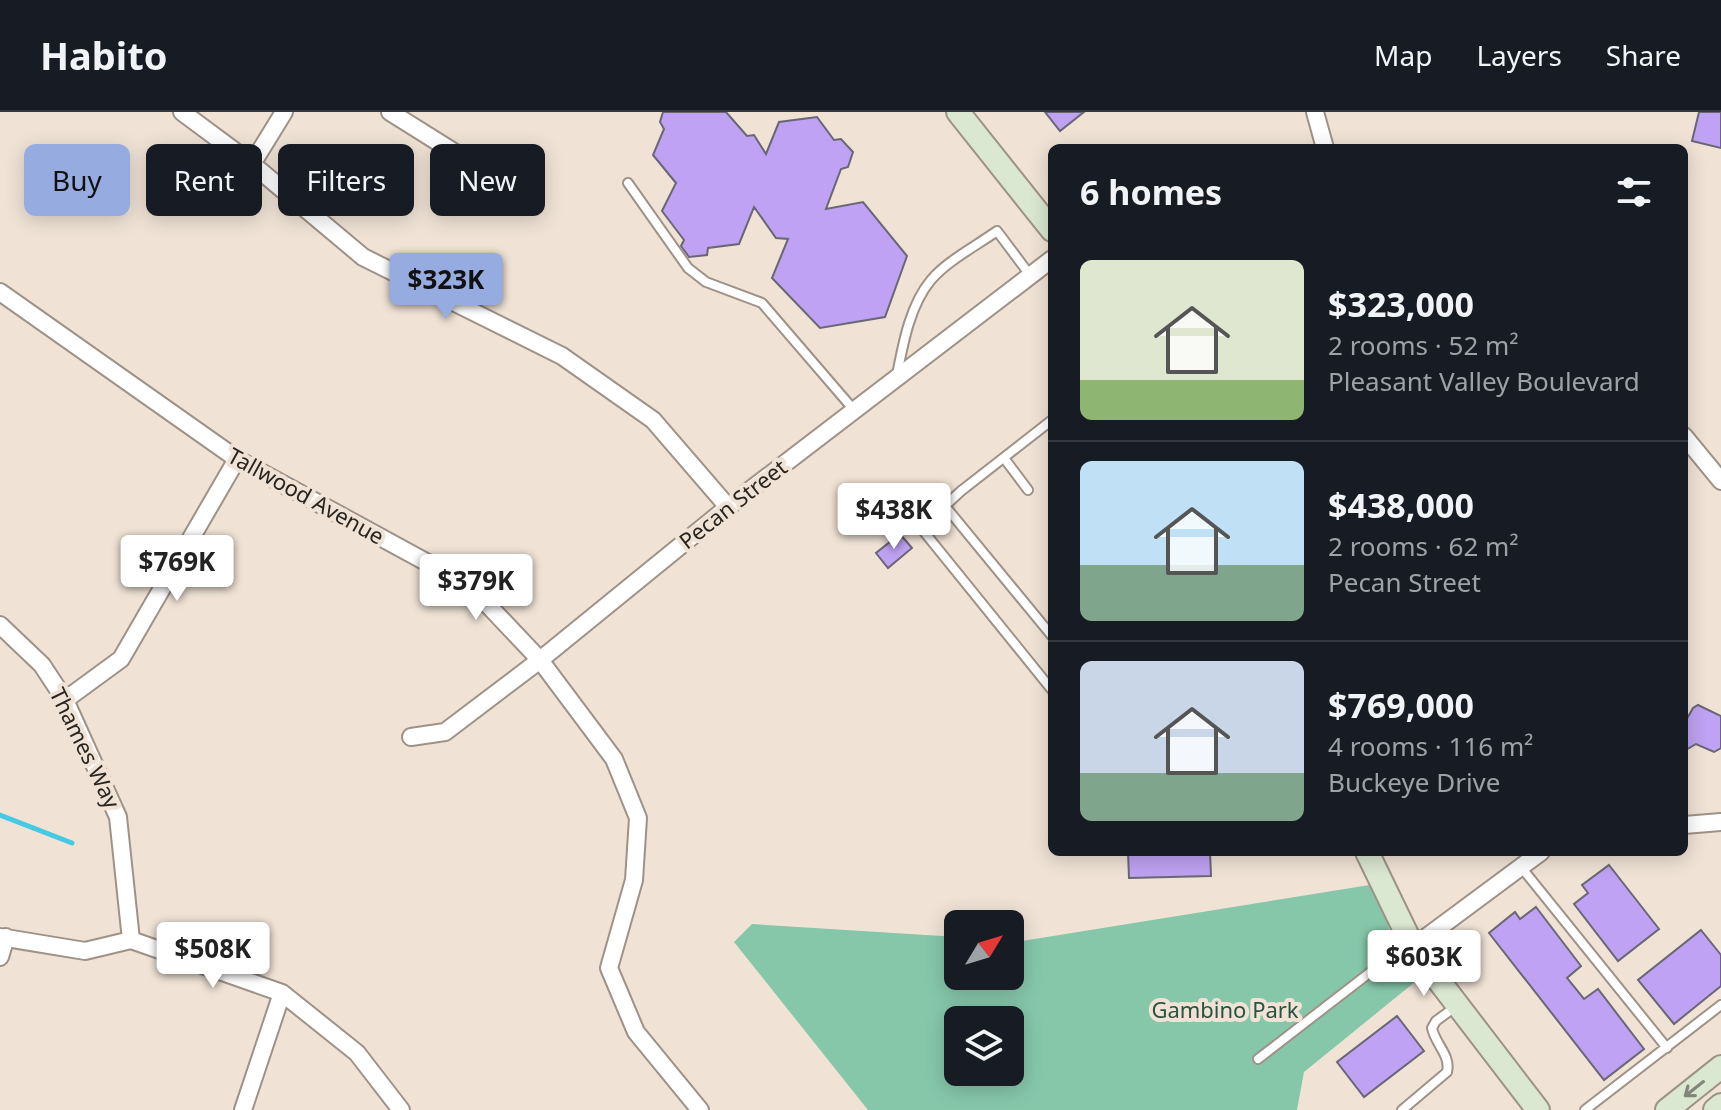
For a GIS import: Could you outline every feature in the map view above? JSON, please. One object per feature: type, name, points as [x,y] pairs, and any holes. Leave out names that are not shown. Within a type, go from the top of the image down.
[{"type":"street","points":[[182,112],[225,144]]},
{"type":"street","points":[[262,148],[284,112]]},
{"type":"street","points":[[390,112],[441,144]]},
{"type":"street","points":[[1315,112],[1324,144]]},
{"type":"street","points":[[966,115],[1048,225]]},
{"type":"street","points":[[262,172],[363,257],[562,356],[653,420],[728,507]]},
{"type":"street","name":"Pecan Street","points":[[411,737],[445,732],[540,660],[728,507],[1048,262]]},
{"type":"street","name":"Tallwood Avenue","points":[[0,292],[237,459],[470,586],[540,660],[614,759],[638,818],[634,880],[609,968],[636,1032],[700,1110]]},
{"type":"street","points":[[1688,441],[1721,481]]},
{"type":"street","points":[[65,700],[121,659],[237,459]]},
{"type":"street","name":"Thames Way","points":[[0,625],[42,665],[65,700],[118,817],[131,940]]},
{"type":"street","points":[[1688,825],[1721,822]]},
{"type":"street","points":[[1369,856],[1413,947],[1538,1110]]},
{"type":"street","points":[[1413,947],[1536,856]]},
{"type":"street","points":[[0,957],[3,937],[85,951],[131,940],[282,993],[357,1053],[401,1110]]},
{"type":"street","points":[[243,1110],[282,993]]},
{"type":"street","points":[[1667,1110],[1721,1067]]},
{"type":"street","points":[[1715,1110],[1721,1105]]},
{"type":"lane","points":[[628,183],[688,268],[706,282],[762,303],[854,411]]},
{"type":"lane","points":[[896,379],[904,342],[920,299],[940,271],[997,231],[1031,275]]},
{"type":"lane","points":[[1048,423],[923,524],[922,531],[1048,685]]},
{"type":"lane","points":[[1004,458],[1028,490]]},
{"type":"lane","points":[[945,506],[1048,631]]},
{"type":"lane","points":[[1521,867],[1667,1048]]},
{"type":"lane","points":[[1258,1059],[1390,957],[1413,947]]},
{"type":"lane","points":[[1402,1110],[1447,1072],[1448,1060],[1432,1028],[1436,1021],[1458,1005]]},
{"type":"lane","points":[[1585,1110],[1721,1005]]},
{"type":"green space","name":"Gambino Park","points":[[1382,883],[1389,929],[1421,977],[1304,1072],[1297,1110],[868,1110],[734,942],[752,924],[944,936],[944,990],[1024,990],[1024,941]]},
{"type":"building","points":[[663,112],[726,112],[747,136],[754,135],[766,154],[779,122],[817,117],[834,140],[841,139],[853,152],[848,167],[841,169],[826,209],[863,202],[907,256],[885,317],[820,328],[772,278],[788,239],[776,238],[754,207],[739,244],[708,248],[707,255],[689,257],[681,246],[684,240],[662,211],[676,183],[653,155],[664,129],[660,122]]},
{"type":"building","points":[[1045,112],[1084,112],[1060,131]]},
{"type":"building","points":[[1699,112],[1721,112],[1721,148],[1692,141]]},
{"type":"building","points":[[900,534],[912,548],[888,568],[876,553]]},
{"type":"building","points":[[1698,705],[1721,716],[1721,748],[1714,752],[1696,744],[1688,749],[1688,717]]},
{"type":"building","points":[[1128,856],[1210,856],[1211,876],[1129,878]]},
{"type":"building","points":[[1609,865],[1659,929],[1618,961],[1574,904],[1588,893],[1582,885]]},
{"type":"building","points":[[1536,907],[1581,966],[1567,978],[1584,999],[1598,989],[1644,1049],[1604,1080],[1489,933],[1515,912],[1520,919]]},
{"type":"building","points":[[1701,930],[1721,955],[1721,986],[1674,1024],[1638,980]]},
{"type":"building","points":[[1397,1016],[1424,1051],[1364,1097],[1337,1062]]},
{"type":"waterway","points":[[0,815],[72,843]]}]
